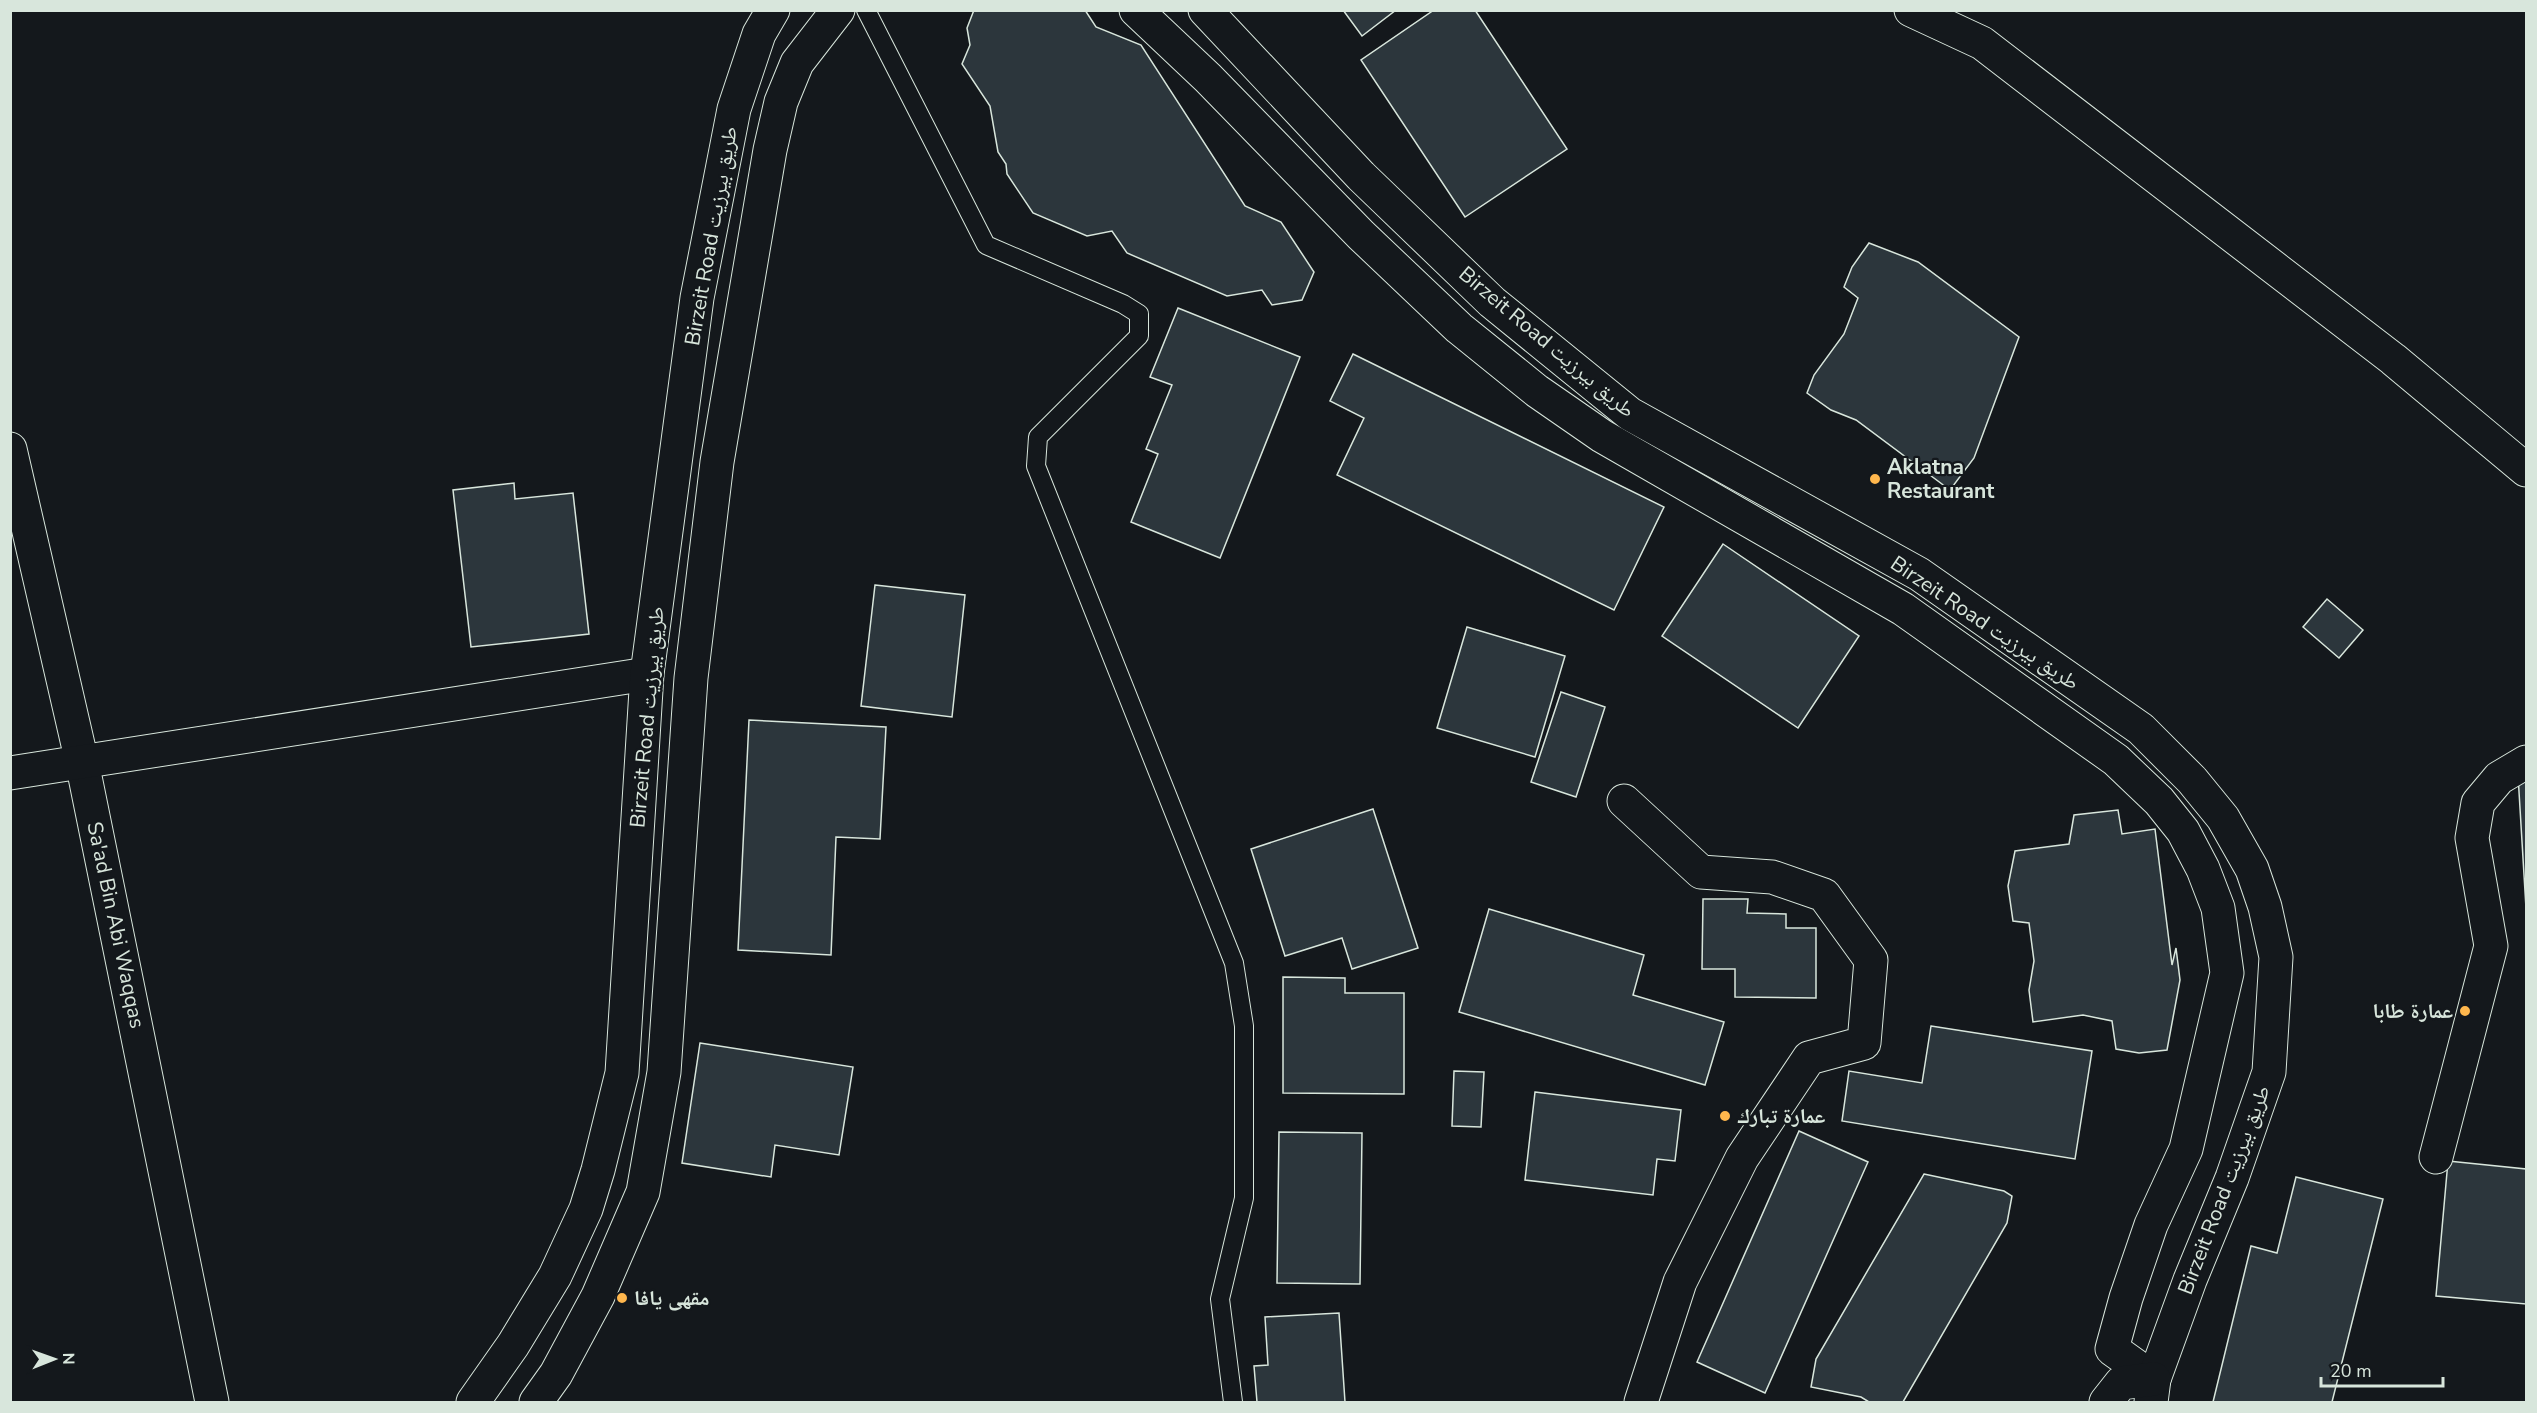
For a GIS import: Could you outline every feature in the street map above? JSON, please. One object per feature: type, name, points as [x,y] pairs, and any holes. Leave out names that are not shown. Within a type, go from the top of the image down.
[{"type":"main road","name":"Birzeit Road طريق بيرزيت","points":[[473,1402],[513,1345],[555,1276],[581,1219],[598,1170],[620,1084],[647,674],[697,298],[734,109],[759,34],[773,10]]},
{"type":"main road","points":[[782,10],[814,39]]},
{"type":"main road","points":[[536,1402],[556,1374],[598,1296],[643,1192],[664,1072],[691,678],[717,462],[770,150],[781,102],[797,63],[838,10]]},
{"type":"main road","points":[[1136,10],[1208,78],[1386,258],[1459,328],[1537,392],[1602,436],[1903,609],[2123,766],[2159,801],[2183,831],[2203,869],[2218,908],[2228,973],[2186,1149],[2151,1225],[2126,1298],[2112,1349],[2157,1395]]},
{"type":"main road","name":"Birzeit Road طريق بيرزيت","points":[[1205,10],[1361,176],[1492,302],[1630,414],[1919,574],[2141,729],[2192,780],[2223,818],[2252,869],[2265,907],[2276,957],[2269,1072],[2232,1178],[2190,1280],[2157,1395]]},
{"type":"main road","points":[[1911,10],[1982,43],[2393,359],[2526,470]]},
{"type":"main road","name":"Sa'ad Bin Abi Waqqas","points":[[10,448],[82,762],[212,1402]]},
{"type":"main road","points":[[1903,609],[1919,574]]},
{"type":"main road","points":[[10,773],[647,674]]},
{"type":"main road","points":[[2436,1157],[2491,946],[2472,838],[2478,803],[2499,778],[2526,762]]},
{"type":"main road","points":[[1624,801],[1701,872],[1772,877],[1824,895],[1871,960],[1864,1043],[1809,1058],[1742,1158],[1680,1282],[1641,1402]]},
{"type":"main road","points":[[2106,1402],[2121,1383],[2157,1395]]},
{"type":"lane","points":[[866,10],[986,244],[1123,304],[1139,314],[1139,336],[1038,437],[1036,465],[1234,963],[1244,1026],[1244,1198],[1220,1299],[1233,1402]]},
{"type":"building","points":[[974,10],[1085,10],[1096,27],[1141,45],[1245,206],[1281,222],[1314,272],[1302,300],[1272,305],[1262,290],[1227,296],[1127,253],[1112,231],[1087,236],[1033,213],[1007,174],[1006,164],[998,152],[990,106],[962,64],[970,45],[967,28]]},
{"type":"building","points":[[1343,10],[1396,10],[1362,36]]},
{"type":"building","points":[[1434,10],[1475,10],[1567,149],[1465,217],[1361,60]]},
{"type":"building","points":[[1869,243],[1918,262],[2019,337],[1974,458],[1950,490],[1856,420],[1831,410],[1807,393],[1814,375],[1844,334],[1858,298],[1844,287],[1852,267]]},
{"type":"building","points":[[1178,308],[1300,357],[1220,558],[1131,522],[1158,454],[1146,449],[1172,385],[1150,377]]},
{"type":"building","points":[[1353,354],[1664,507],[1614,610],[1337,475],[1364,418],[1330,401]]},
{"type":"building","points":[[514,483],[515,499],[573,493],[589,634],[471,647],[453,490]]},
{"type":"building","points":[[1723,544],[1859,636],[1798,728],[1662,636]]},
{"type":"building","points":[[875,585],[965,595],[952,717],[861,706]]},
{"type":"building","points":[[2327,599],[2363,630],[2339,658],[2303,627]]},
{"type":"building","points":[[1467,627],[1565,656],[1535,757],[1437,728]]},
{"type":"building","points":[[1561,692],[1605,707],[1576,797],[1531,782]]},
{"type":"building","points":[[749,720],[886,727],[880,839],[836,837],[831,955],[738,950]]},
{"type":"building","points":[[2526,774],[2526,908],[2518,775]]},
{"type":"building","points":[[1373,809],[1418,948],[1352,969],[1342,938],[1285,956],[1251,849]]},
{"type":"building","points":[[2118,810],[2122,834],[2155,829],[2172,965],[2176,948],[2180,980],[2167,1050],[2139,1053],[2116,1049],[2112,1021],[2083,1015],[2033,1022],[2029,990],[2034,961],[2029,923],[2013,921],[2008,886],[2015,851],[2069,844],[2074,815]]},
{"type":"building","points":[[1703,899],[1748,899],[1747,913],[1786,914],[1786,928],[1816,928],[1816,998],[1735,997],[1735,969],[1702,969]]},
{"type":"building","points":[[1489,909],[1644,955],[1633,995],[1724,1022],[1705,1085],[1459,1012]]},
{"type":"building","points":[[1283,977],[1345,978],[1345,993],[1404,993],[1404,1094],[1283,1093]]},
{"type":"building","points":[[1931,1026],[2092,1051],[2075,1159],[1842,1121],[1849,1071],[1922,1083]]},
{"type":"building","points":[[700,1043],[853,1067],[839,1155],[775,1145],[771,1177],[682,1163]]},
{"type":"building","points":[[1454,1071],[1484,1072],[1481,1127],[1452,1126]]},
{"type":"building","points":[[1535,1092],[1681,1110],[1675,1161],[1657,1159],[1653,1195],[1525,1180]]},
{"type":"building","points":[[1799,1131],[1868,1162],[1765,1393],[1697,1362]]},
{"type":"building","points":[[1279,1132],[1362,1133],[1360,1284],[1277,1283]]},
{"type":"building","points":[[2448,1161],[2526,1169],[2526,1304],[2436,1296]]},
{"type":"building","points":[[1924,1174],[2004,1191],[2012,1196],[2007,1223],[1903,1402],[1869,1402],[1861,1397],[1811,1387],[1816,1359]]},
{"type":"building","points":[[2296,1177],[2383,1199],[2332,1402],[2213,1402],[2251,1246],[2277,1253]]},
{"type":"building","points":[[1339,1313],[1345,1402],[1257,1402],[1254,1366],[1268,1365],[1265,1317]]},
{"type":"place","name":"Aklatna Restaurant","points":[[1875,479]]},
{"type":"place","name":"عمارة طابا","points":[[2465,1011]]},
{"type":"place","name":"عمارة تبارك","points":[[1725,1116]]},
{"type":"place","name":"مقهى يافا","points":[[622,1298]]}]
